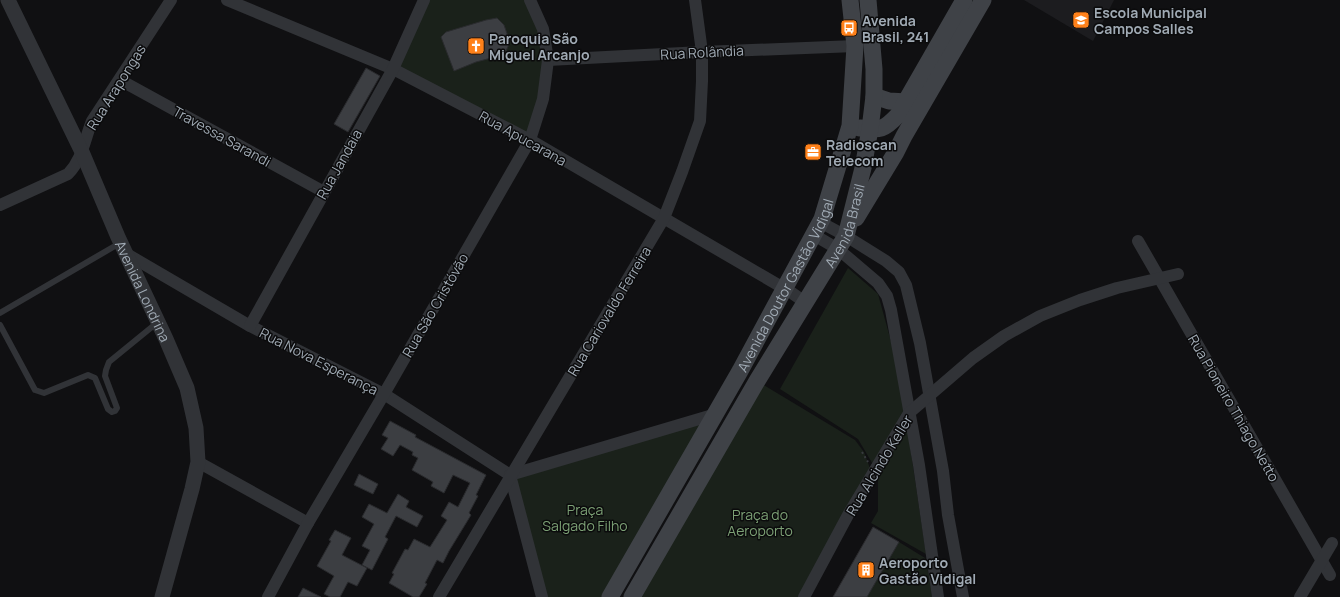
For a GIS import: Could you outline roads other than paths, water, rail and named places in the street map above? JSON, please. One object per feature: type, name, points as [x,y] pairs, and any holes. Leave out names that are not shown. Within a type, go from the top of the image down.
[{"type":"main road","points":[[850,0],[855,46],[850,126],[870,129],[881,129],[888,126],[898,115],[907,102],[964,0]]},
{"type":"main road","name":"Avenida Brasil","points":[[806,303],[842,242],[863,168],[874,96],[874,69],[868,0]]},
{"type":"main road","points":[[842,242],[896,152],[983,0]]},
{"type":"main road","points":[[874,96],[889,100],[907,102]]},
{"type":"main road","name":"Avenida Doutor Gastão Vidigal","points":[[614,596],[785,289],[817,228],[850,126]]},
{"type":"main road","points":[[888,126],[904,136]]},
{"type":"main road","name":"Avenida Doutor Gastão Vidigal","points":[[632,597],[757,381],[806,303]]},
{"type":"street","name":"Avenida Londrina","points":[[8,0],[82,152],[123,248],[187,388],[196,428],[198,462],[162,597]]},
{"type":"street","name":"Rua Arapongas","points":[[0,206],[68,174],[82,152],[86,136],[92,122],[171,0]]},
{"type":"street","name":"Rua Apucarana","points":[[227,0],[392,69],[530,140],[785,289],[806,303]]},
{"type":"street","name":"Rua Jandaia","points":[[250,326],[392,69],[424,0]]},
{"type":"street","name":"Rua São Cristóvão","points":[[268,597],[308,523],[530,140],[543,99],[548,60],[543,29],[530,0]]},
{"type":"street","name":"Rua Cariovaldo Ferreira","points":[[439,597],[510,475],[664,218],[700,121],[702,52],[695,0]]},
{"type":"street","name":"Rua Rolândia","points":[[548,60],[855,46]]},
{"type":"street","name":"Travessa Sarandi","points":[[120,80],[324,192]]},
{"type":"street","points":[[817,228],[842,242],[886,261],[899,272],[906,285],[920,343],[930,395],[943,471],[948,515],[963,597]]},
{"type":"street","name":"Rua Pioneiro Thiago Netto","points":[[1138,241],[1330,576]]},
{"type":"street","points":[[842,242],[878,283],[887,296],[891,310],[919,465],[938,597]]},
{"type":"street","name":"Rua Nova Esperança","points":[[123,248],[250,326],[384,394],[510,475]]},
{"type":"street","name":"Rua Alcindo Keller","points":[[804,597],[848,515],[909,413],[973,358],[1004,336],[1040,316],[1080,300],[1117,288],[1178,274]]},
{"type":"street","points":[[542,597],[510,475],[716,414]]},
{"type":"street","points":[[198,462],[308,523]]},
{"type":"street","points":[[1300,597],[1332,543]]},
{"type":"lane","points":[[0,313],[123,248]]},
{"type":"lane","points":[[0,325],[35,390],[44,393],[88,375],[93,376],[108,409],[112,412],[117,408],[105,376],[109,362],[158,322]]},
{"type":"place","name":"Escola Municipal Campos Salles","points":[[1081,20]]},
{"type":"place","name":"Avenida Brasil, 241","points":[[849,28]]},
{"type":"place","name":"Paroquia São Miguel Arcanjo","points":[[476,46]]},
{"type":"place","name":"Radioscan Telecom","points":[[813,152]]},
{"type":"place","name":"Aeroporto Gastão Vidigal","points":[[866,570]]},
{"type":"park label","name":"Praça Salgado Filho","points":[[585,518]]},
{"type":"park label","name":"Praça do Aeroporto","points":[[760,522]]}]
